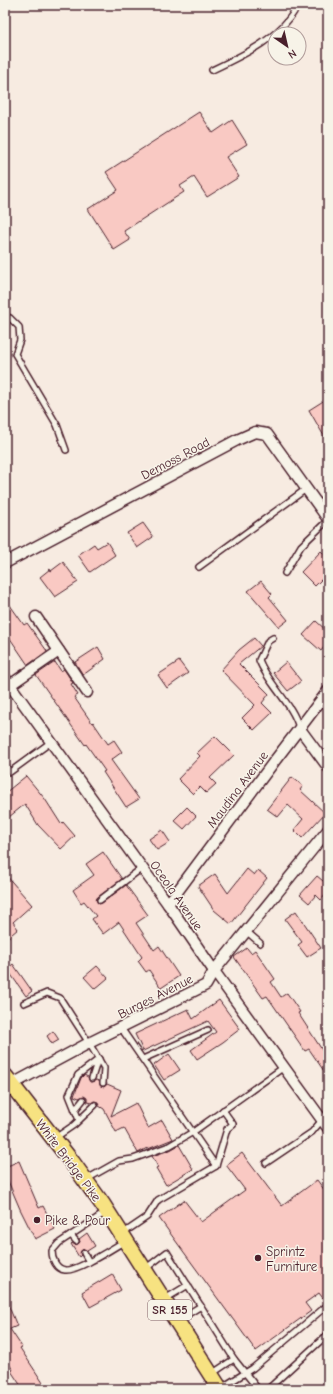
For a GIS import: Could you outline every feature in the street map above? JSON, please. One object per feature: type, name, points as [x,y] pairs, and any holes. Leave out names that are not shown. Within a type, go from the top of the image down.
[{"type":"main road","name":"White Bridge Pike","points":[[7,1083],[54,1138],[86,1180],[220,1389]]},
{"type":"street","name":"Demoss Road","points":[[5,563],[237,440],[255,432],[267,434],[328,520]]},
{"type":"street","points":[[36,617],[87,692]]},
{"type":"street","points":[[8,681],[59,651]]},
{"type":"street","name":"Oceola Avenue","points":[[8,681],[168,904],[214,971],[325,1124]]},
{"type":"street","name":"Maudina Avenue","points":[[168,904],[328,691]]},
{"type":"street","points":[[300,729],[328,767]]},
{"type":"street","name":"Burges Avenue","points":[[7,1083],[206,985],[214,971],[328,830]]},
{"type":"lane","points":[[212,70],[249,53],[286,24],[298,5]]},
{"type":"lane","points":[[5,316],[10,318],[19,327],[20,340],[15,354],[57,425],[66,450]]},
{"type":"lane","points":[[199,567],[306,489]]},
{"type":"lane","points":[[285,573],[301,546],[328,520]]},
{"type":"lane","points":[[273,638],[268,641],[259,660],[297,720],[300,729]]},
{"type":"lane","points":[[5,765],[10,772],[51,742]]},
{"type":"lane","points":[[100,900],[142,868]]},
{"type":"lane","points":[[246,931],[260,942]]},
{"type":"lane","points":[[24,1003],[47,993],[60,998],[99,1058],[104,1068],[103,1083]]},
{"type":"lane","points":[[121,1028],[216,1166]]},
{"type":"lane","points":[[143,1059],[208,1030]]},
{"type":"lane","points":[[92,1078],[99,1058]]},
{"type":"lane","points":[[79,1120],[69,1095],[78,1075],[99,1058]]},
{"type":"lane","points":[[86,1180],[119,1161],[133,1159],[169,1146],[193,1132],[284,1067]]},
{"type":"lane","points":[[75,1110],[83,1100]]},
{"type":"lane","points":[[54,1138],[74,1125],[95,1105]]},
{"type":"lane","points":[[107,1212],[59,1243],[52,1251],[52,1259],[58,1267],[65,1270],[78,1268],[89,1262],[124,1238],[147,1217],[158,1200],[216,1166],[227,1129],[233,1124],[223,1110]]},
{"type":"lane","points":[[266,1163],[325,1124]]},
{"type":"lane","points":[[71,1235],[76,1241]]},
{"type":"lane","points":[[144,1269],[167,1252],[234,1359],[258,1389]]},
{"type":"lane","points":[[84,1254],[89,1262]]},
{"type":"lane","points":[[163,1300],[188,1285]]},
{"type":"lane","points":[[177,1321],[201,1306]]},
{"type":"lane","points":[[220,1389],[252,1368],[324,1308],[328,1313]]},
{"type":"lane","points":[[268,1389],[328,1334]]},
{"type":"lane","points":[[211,1375],[234,1359]]},
{"type":"building","points":[[199,112],[213,133],[232,120],[247,144],[226,157],[239,177],[207,197],[194,177],[180,186],[184,192],[124,231],[130,240],[114,250],[88,209],[118,190],[106,172]]},
{"type":"building","points":[[328,398],[328,443],[309,410]]},
{"type":"building","points":[[143,523],[153,537],[137,548],[127,533]]},
{"type":"building","points":[[107,542],[115,555],[90,572],[78,555],[94,544],[97,548]]},
{"type":"building","points":[[321,551],[328,558],[328,573],[315,586],[301,572]]},
{"type":"building","points":[[63,562],[78,582],[55,597],[40,577],[50,569],[51,571]]},
{"type":"building","points":[[261,581],[272,594],[269,597],[288,620],[279,627],[248,591]]},
{"type":"building","points":[[5,598],[24,625],[27,623],[47,651],[28,665],[5,631]]},
{"type":"building","points":[[316,621],[328,632],[328,642],[321,651],[303,635]]},
{"type":"building","points":[[254,638],[261,646],[239,664],[269,694],[262,703],[272,713],[254,730],[242,718],[255,705],[221,670],[239,650]]},
{"type":"building","points":[[98,647],[105,659],[83,675],[75,662]]},
{"type":"building","points":[[179,661],[188,673],[167,688],[158,675]]},
{"type":"building","points":[[55,662],[61,671],[64,669],[73,683],[71,684],[78,695],[74,697],[92,723],[93,722],[108,744],[114,740],[122,752],[111,760],[139,799],[126,807],[103,772],[105,771],[36,675]]},
{"type":"building","points":[[286,662],[301,681],[288,691],[273,673]]},
{"type":"building","points":[[215,736],[234,755],[210,778],[216,784],[206,793],[200,787],[193,794],[178,779],[200,756],[197,753]]},
{"type":"building","points":[[26,776],[45,799],[61,824],[63,822],[75,836],[61,849],[38,825],[25,804],[9,817],[5,812],[5,793]]},
{"type":"building","points":[[292,777],[303,786],[300,790],[325,813],[302,838],[294,830],[303,819],[288,805],[278,817],[267,809]]},
{"type":"building","points":[[187,807],[196,816],[184,829],[174,820]]},
{"type":"building","points":[[162,830],[170,842],[157,850],[149,839]]},
{"type":"building","points":[[103,852],[122,879],[98,897],[97,902],[99,904],[102,903],[126,885],[148,915],[136,923],[154,950],[159,946],[179,976],[161,988],[149,970],[146,972],[138,961],[142,957],[119,922],[103,934],[92,919],[96,916],[84,901],[81,903],[73,890],[94,875],[86,864]]},
{"type":"building","points":[[247,869],[254,875],[258,870],[267,878],[231,924],[214,910],[198,886],[215,874],[228,893]]},
{"type":"building","points":[[5,874],[32,905],[13,922],[18,929],[5,940]]},
{"type":"building","points":[[317,876],[328,885],[328,892],[321,900],[316,895],[309,903],[300,895]]},
{"type":"building","points":[[296,911],[321,948],[307,957],[298,945],[302,942],[285,919]]},
{"type":"building","points":[[247,948],[251,953],[255,950],[275,979],[271,982],[281,997],[287,993],[324,1053],[328,1050],[328,1077],[309,1049],[305,1051],[267,996],[263,998],[234,957]]},
{"type":"building","points":[[13,964],[32,991],[26,996],[7,969]]},
{"type":"building","points":[[97,966],[108,978],[95,989],[84,977]]},
{"type":"building","points":[[219,1000],[240,1029],[223,1042],[197,1059],[191,1050],[216,1032],[208,1021],[143,1051],[135,1034],[188,1009],[193,1019]]},
{"type":"building","points":[[53,1031],[59,1040],[52,1044],[47,1036]]},
{"type":"building","points":[[169,1054],[180,1070],[164,1080],[154,1065]]},
{"type":"building","points":[[84,1075],[88,1077],[90,1082],[96,1080],[99,1081],[101,1086],[104,1087],[107,1084],[121,1090],[111,1116],[136,1103],[148,1128],[162,1120],[173,1139],[148,1149],[147,1148],[138,1153],[124,1128],[116,1132],[104,1109],[99,1106],[98,1102],[87,1102],[87,1098],[84,1096],[79,1098],[74,1096],[81,1078]]},
{"type":"building","points":[[179,1145],[193,1169],[166,1185],[156,1168],[158,1167],[152,1156],[170,1150]]},
{"type":"building","name":"Sprintz Furniture","points":[[242,1153],[282,1206],[317,1180],[328,1195],[328,1305],[319,1293],[305,1303],[311,1311],[256,1351],[159,1218],[184,1200],[201,1222],[245,1190],[226,1165]]},
{"type":"building","points":[[19,1161],[39,1208],[43,1206],[55,1229],[35,1239],[5,1174],[5,1167]]},
{"type":"building","points":[[87,1233],[95,1246],[87,1251],[84,1249],[82,1250],[79,1257],[71,1244],[78,1244],[80,1242],[79,1239]]},
{"type":"building","points":[[112,1274],[121,1290],[90,1307],[82,1292]]},
{"type":"building","points":[[5,1297],[17,1326],[10,1329],[22,1347],[20,1348],[47,1389],[23,1389],[11,1371],[13,1370],[5,1358]]},
{"type":"place","name":"Pike & Pour","points":[[37,1220]]},
{"type":"place","name":"Sprintz Furniture","points":[[258,1258]]}]
